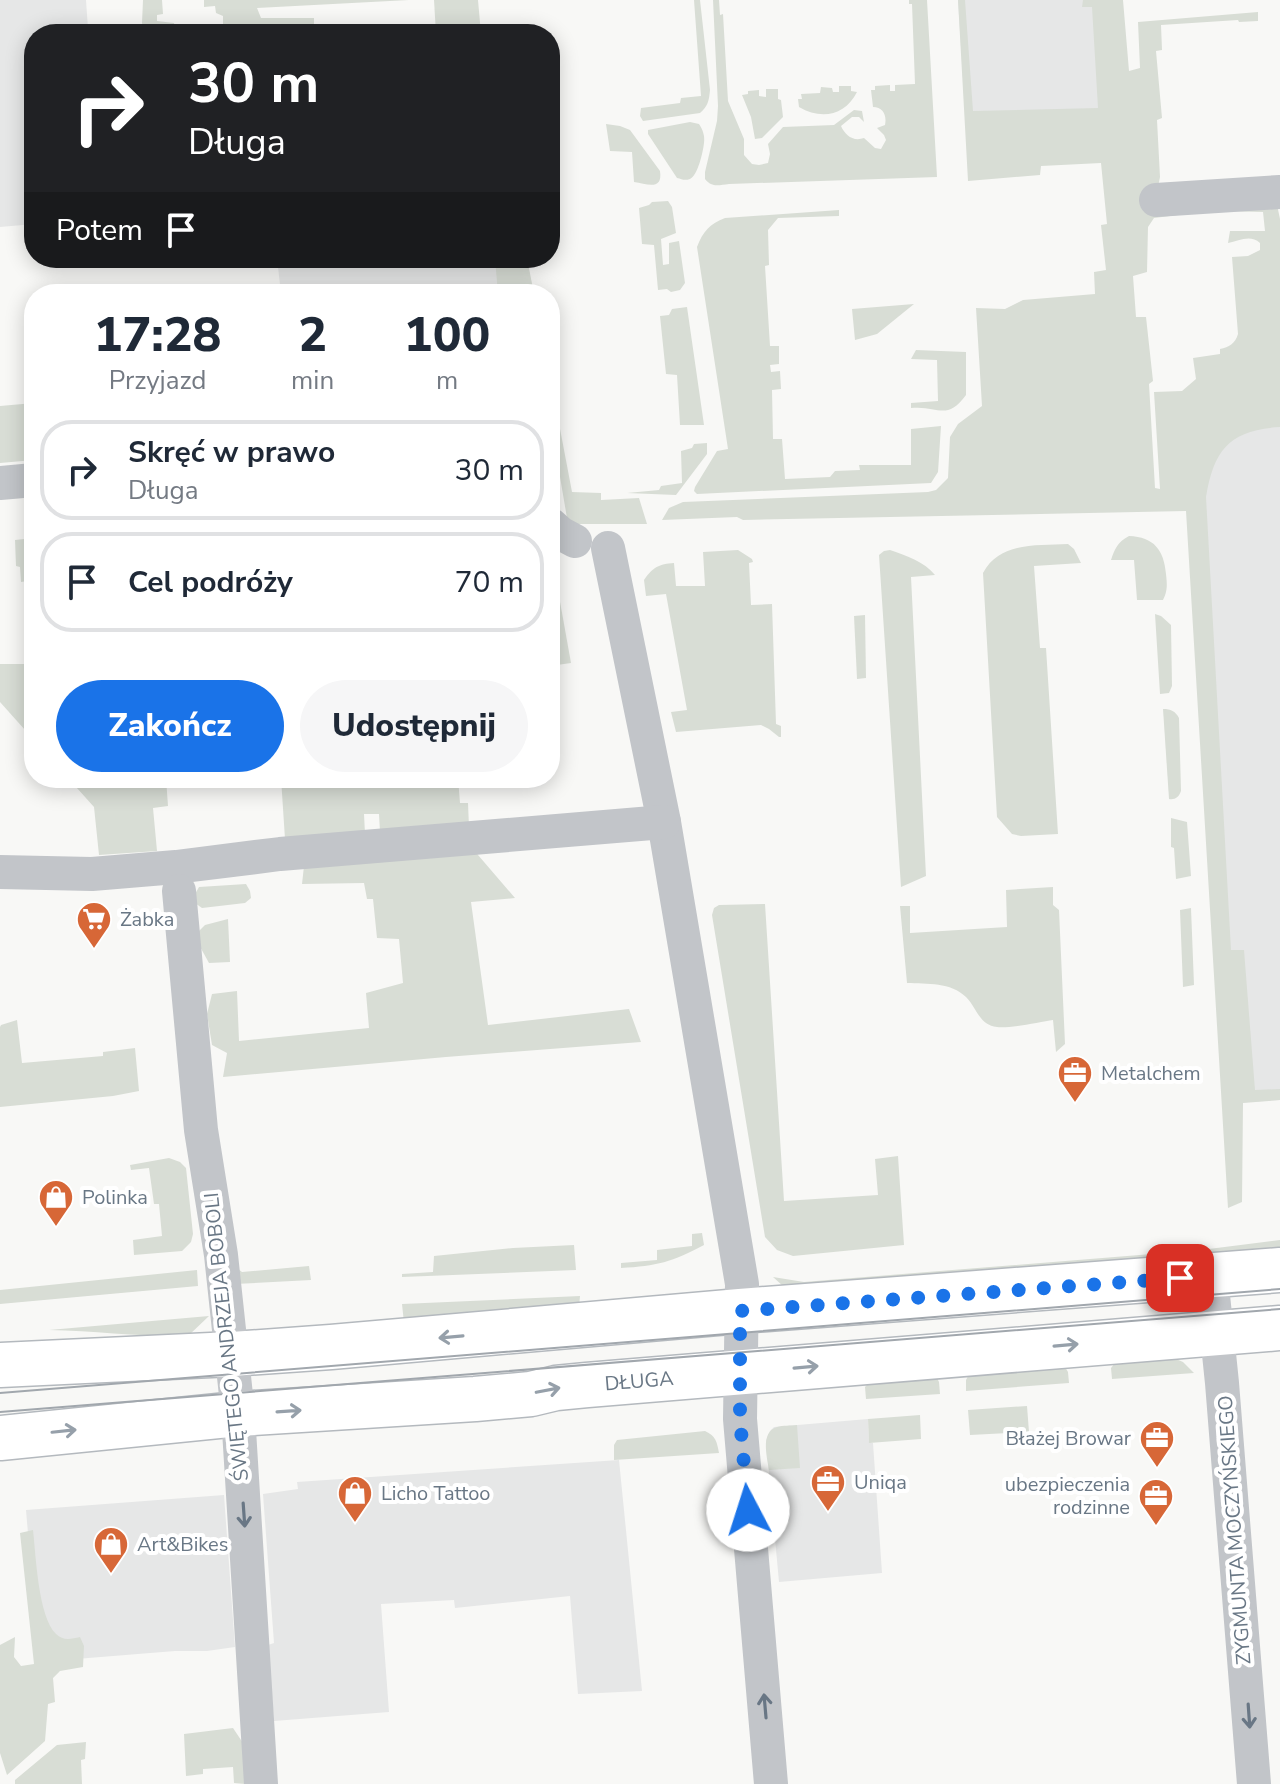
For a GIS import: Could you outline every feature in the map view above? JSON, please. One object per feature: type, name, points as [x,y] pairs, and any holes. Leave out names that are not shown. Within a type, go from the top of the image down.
[{"type":"street","points":[[1156,200],[1280,192]]},
{"type":"street","points":[[0,483],[24,481]]},
{"type":"street","points":[[608,548],[664,822],[742,1284],[740,1419],[771,1784]]},
{"type":"street","points":[[0,872],[92,874],[280,854],[664,822]]},
{"type":"street","name":"ŚWIĘTEGO ANDRZEJA BOBOLI","points":[[179,891],[201,1130],[221,1255],[238,1414],[261,1784]]},
{"type":"street","points":[[0,1365],[232,1354],[1280,1270]]},
{"type":"street","name":"ZYGMUNTA MOCZYŃSKIEGO","points":[[1211,1276],[1254,1784]]},
{"type":"street","name":"DŁUGA","points":[[0,1438],[238,1414],[475,1399],[531,1394],[556,1388],[1280,1328]]},
{"type":"shaded area","points":[[0,0],[86,0],[88,24],[24,24],[24,225],[0,227]]},
{"type":"shaded area","points":[[143,0],[162,0],[163,14],[157,15],[157,21],[174,24],[142,24]]},
{"type":"shaded area","points":[[204,0],[409,0],[257,8],[261,18],[314,18],[314,24],[223,24],[223,16],[216,13],[215,6],[204,7]]},
{"type":"shaded area","points":[[434,0],[478,0],[480,24],[435,24]]},
{"type":"shaded area","points":[[694,0],[700,0],[710,90],[708,103],[700,113],[643,121],[641,108],[680,103],[681,98],[701,96]]},
{"type":"shaded area","points":[[713,0],[719,0],[720,15],[723,14],[728,101],[744,139],[744,155],[752,164],[759,165],[768,163],[768,144],[783,127],[834,125],[854,110],[862,111],[864,122],[859,117],[852,117],[841,126],[845,132],[853,138],[864,138],[875,148],[881,149],[886,140],[877,128],[885,125],[884,112],[873,107],[871,90],[875,90],[875,86],[890,85],[890,91],[895,91],[895,85],[915,84],[912,4],[909,0],[927,0],[937,177],[719,185],[708,182],[705,172],[718,106]]},
{"type":"shaded area","points":[[958,0],[1116,0],[1124,129],[967,142]]},
{"type":"shaded area","points":[[958,0],[965,0],[973,111],[1098,108],[1092,7],[1082,7],[1083,0],[1123,0],[1129,71],[1140,68],[1138,22],[1258,12],[1258,21],[1161,25],[1162,50],[1156,51],[1162,118],[1157,120],[1160,177],[1157,192],[1178,215],[1154,218],[1148,227],[1147,272],[1133,276],[1136,317],[1146,317],[1153,381],[1149,384],[1155,488],[1160,489],[1154,392],[1182,391],[1196,379],[1193,358],[1220,354],[1220,349],[1235,340],[1238,334],[1232,257],[1248,256],[1260,250],[1260,243],[1248,239],[1228,243],[1230,231],[1265,231],[1263,212],[1223,211],[1276,200],[1280,219],[1280,427],[1248,432],[1227,445],[1214,466],[1206,497],[1231,950],[1244,950],[1255,1090],[1280,1089],[1280,1100],[1243,1103],[1242,1202],[1228,1208],[1186,511],[662,520],[669,508],[683,502],[936,490],[948,478],[950,437],[958,424],[982,406],[976,308],[1005,309],[1023,300],[1095,294],[1094,272],[1106,270],[1101,225],[1107,224],[1101,163],[1041,166],[1040,175],[968,181]]},
{"type":"shaded area","points":[[839,86],[851,86],[851,91],[857,92],[839,111],[816,114],[799,107],[801,94],[820,93],[821,87],[839,92]]},
{"type":"shaded area","points":[[766,89],[778,89],[783,117],[762,138],[755,139],[742,95],[759,90],[759,96],[766,97]]},
{"type":"shaded area","points":[[690,122],[699,124],[704,143],[695,173],[685,180],[677,178],[648,130]]},
{"type":"shaded area","points":[[606,124],[630,130],[660,171],[657,184],[634,182],[632,152],[610,151]]},
{"type":"shaded area","points":[[668,201],[672,207],[676,233],[661,239],[663,265],[669,264],[669,243],[679,241],[685,283],[680,290],[671,292],[658,290],[654,245],[642,244],[639,208],[652,202]]},
{"type":"shaded area","points":[[839,210],[839,216],[778,218],[768,230],[769,265],[765,266],[770,346],[779,346],[779,364],[770,365],[771,372],[780,371],[781,389],[772,390],[773,439],[782,439],[785,479],[830,477],[835,471],[860,470],[859,465],[911,465],[911,429],[941,426],[938,472],[931,483],[697,494],[695,487],[717,451],[728,449],[697,247],[699,241],[708,229],[725,218]]},
{"type":"shaded area","points":[[278,268],[498,268],[500,284],[280,284]]},
{"type":"shaded area","points":[[496,268],[529,268],[532,284],[497,284]]},
{"type":"shaded area","points":[[914,304],[877,334],[855,340],[852,309]]},
{"type":"shaded area","points":[[687,307],[704,425],[680,425],[677,375],[666,374],[660,316],[669,315],[672,309]]},
{"type":"shaded area","points":[[916,350],[966,352],[966,395],[953,408],[911,408],[911,403],[938,401],[937,360],[911,359]]},
{"type":"shaded area","points":[[24,404],[24,461],[0,463],[0,406]]},
{"type":"shaded area","points":[[1280,419],[1280,1100],[1234,1103],[1190,425]]},
{"type":"shaded area","points":[[560,429],[572,492],[601,493],[601,500],[639,498],[647,524],[568,524],[560,477]]},
{"type":"shaded area","points":[[707,443],[707,454],[676,495],[627,493],[659,490],[661,486],[682,483],[681,451],[692,448],[694,444]]},
{"type":"shaded area","points":[[1129,536],[1151,542],[1160,552],[1167,581],[1163,600],[1137,600],[1134,560],[1111,560],[1117,546]]},
{"type":"shaded area","points":[[24,539],[24,582],[21,582],[20,567],[16,566],[15,540]]},
{"type":"shaded area","points":[[1068,544],[1081,563],[1034,566],[1040,648],[1046,648],[1058,834],[1021,836],[1012,834],[997,817],[983,573],[999,555],[1009,550]]},
{"type":"shaded area","points":[[738,550],[753,562],[749,563],[751,605],[772,604],[776,724],[781,726],[781,737],[761,725],[676,732],[671,712],[687,710],[666,594],[646,596],[644,580],[657,567],[674,563],[676,586],[705,586],[703,552]]},
{"type":"shaded area","points":[[890,550],[920,563],[935,575],[911,577],[926,876],[901,887],[879,555]]},
{"type":"shaded area","points":[[560,602],[571,663],[560,665]]},
{"type":"shaded area","points":[[1155,614],[1171,625],[1172,686],[1169,693],[1160,694]]},
{"type":"shaded area","points":[[865,615],[866,678],[857,679],[854,616]]},
{"type":"shaded area","points":[[0,664],[24,664],[24,729],[0,702]]},
{"type":"shaded area","points":[[1163,709],[1172,711],[1179,718],[1181,791],[1173,799],[1169,799]]},
{"type":"shaded area","points":[[77,788],[167,788],[168,806],[153,808],[157,851],[99,855],[94,807]]},
{"type":"shaded area","points":[[282,788],[459,788],[460,803],[468,803],[469,827],[380,832],[379,814],[364,814],[365,834],[285,839]]},
{"type":"shaded area","points":[[1171,818],[1187,822],[1191,876],[1176,879]]},
{"type":"shaded area","points":[[472,848],[515,898],[471,902],[488,1025],[629,1009],[641,1042],[223,1077],[227,1053],[212,1045],[207,1014],[212,994],[237,991],[239,1041],[369,1028],[366,993],[403,983],[399,939],[377,938],[373,899],[367,899],[364,883],[302,884],[304,866]]},
{"type":"shaded area","points":[[246,884],[251,898],[245,903],[202,908],[195,903],[199,887]]},
{"type":"shaded area","points":[[1053,887],[1053,905],[1059,910],[1065,1044],[1056,1052],[1053,1020],[1008,1027],[991,1026],[982,1020],[960,992],[938,985],[907,983],[900,906],[910,906],[910,933],[1007,927],[1006,890]]},
{"type":"shaded area","points":[[765,904],[784,1201],[878,1195],[875,1159],[898,1156],[904,1245],[793,1256],[777,1250],[765,1237],[712,915],[719,905]]},
{"type":"shaded area","points":[[1191,908],[1194,985],[1183,987],[1180,910]]},
{"type":"shaded area","points":[[228,919],[230,962],[209,963],[198,943],[198,932],[205,925]]},
{"type":"shaded area","points":[[17,1020],[22,1063],[103,1056],[103,1052],[135,1048],[139,1091],[0,1107],[0,1027]]},
{"type":"shaded area","points":[[169,1158],[186,1168],[193,1234],[191,1242],[182,1251],[134,1255],[133,1240],[162,1236],[159,1204],[154,1204],[149,1168],[131,1170],[130,1165]]},
{"type":"shaded area","points":[[702,1233],[704,1245],[683,1255],[655,1264],[621,1268],[621,1263],[657,1260],[657,1250],[692,1246],[692,1234]]},
{"type":"shaded area","points":[[1280,1240],[1280,1253],[783,1286],[773,1277],[804,1282],[1201,1250]]},
{"type":"shaded area","points":[[574,1245],[576,1270],[402,1277],[402,1274],[433,1272],[434,1256]]},
{"type":"shaded area","points":[[233,1265],[242,1272],[309,1266],[311,1280],[235,1284]]},
{"type":"shaded area","points":[[197,1270],[198,1286],[0,1304],[0,1290]]},
{"type":"shaded area","points":[[580,1296],[579,1307],[404,1323],[402,1304]]},
{"type":"shaded area","points":[[209,1316],[188,1336],[49,1330]]},
{"type":"shaded area","points":[[1169,1356],[1183,1362],[1194,1373],[1112,1379],[1111,1368],[1119,1358]]},
{"type":"shaded area","points":[[1062,1362],[1068,1372],[1069,1383],[966,1391],[966,1380],[972,1369]]},
{"type":"shaded area","points":[[934,1372],[940,1394],[866,1399],[865,1387],[873,1378]]},
{"type":"shaded area","points":[[1027,1406],[1029,1432],[970,1435],[968,1410]]},
{"type":"shaded area","points":[[920,1415],[921,1439],[869,1443],[868,1419]]},
{"type":"shaded area","points":[[868,1419],[869,1442],[873,1443],[882,1573],[779,1582],[766,1441],[770,1431],[774,1427]]},
{"type":"shaded area","points":[[797,1425],[800,1468],[769,1470],[768,1434],[777,1427]]},
{"type":"shaded area","points":[[705,1431],[712,1435],[719,1453],[614,1460],[617,1440]]},
{"type":"shaded area","points":[[619,1460],[642,1691],[578,1694],[570,1596],[455,1608],[454,1600],[381,1604],[389,1712],[274,1721],[268,1645],[274,1643],[263,1494],[298,1489],[297,1482]]},
{"type":"shaded area","points":[[224,1495],[235,1647],[39,1662],[26,1510]]},
{"type":"shaded area","points":[[33,1530],[45,1614],[59,1636],[67,1639],[80,1637],[84,1646],[83,1667],[60,1671],[53,1678],[55,1702],[48,1704],[45,1741],[7,1775],[0,1753],[0,1645],[15,1637],[14,1657],[21,1666],[34,1664],[20,1533]]},
{"type":"shaded area","points":[[233,1728],[243,1743],[245,1784],[234,1783],[233,1767],[203,1769],[203,1774],[186,1776],[184,1734]]},
{"type":"shaded area","points":[[86,1742],[85,1759],[81,1760],[82,1784],[15,1784],[15,1780],[57,1745]]},
{"type":"tram line","points":[[0,1393],[1280,1289]]},
{"type":"tram line","points":[[0,1412],[1280,1309]]},
{"type":"place","name":"Żabka","points":[[94,950]]},
{"type":"place","name":"Metalchem","points":[[1075,1104]]},
{"type":"place","name":"Polinka","points":[[56,1228]]},
{"type":"place","name":"Błażej Browar","points":[[1157,1469]]},
{"type":"place","name":"Uniqa","points":[[828,1513]]},
{"type":"place","name":"Licho Tattoo","points":[[355,1524]]},
{"type":"place","name":"ubezpieczenia rodzinne","points":[[1156,1527]]},
{"type":"place","name":"Art&Bikes","points":[[111,1575]]},
{"type":"route","points":[[748,1510],[740,1419],[740,1311],[1180,1278]]}]
